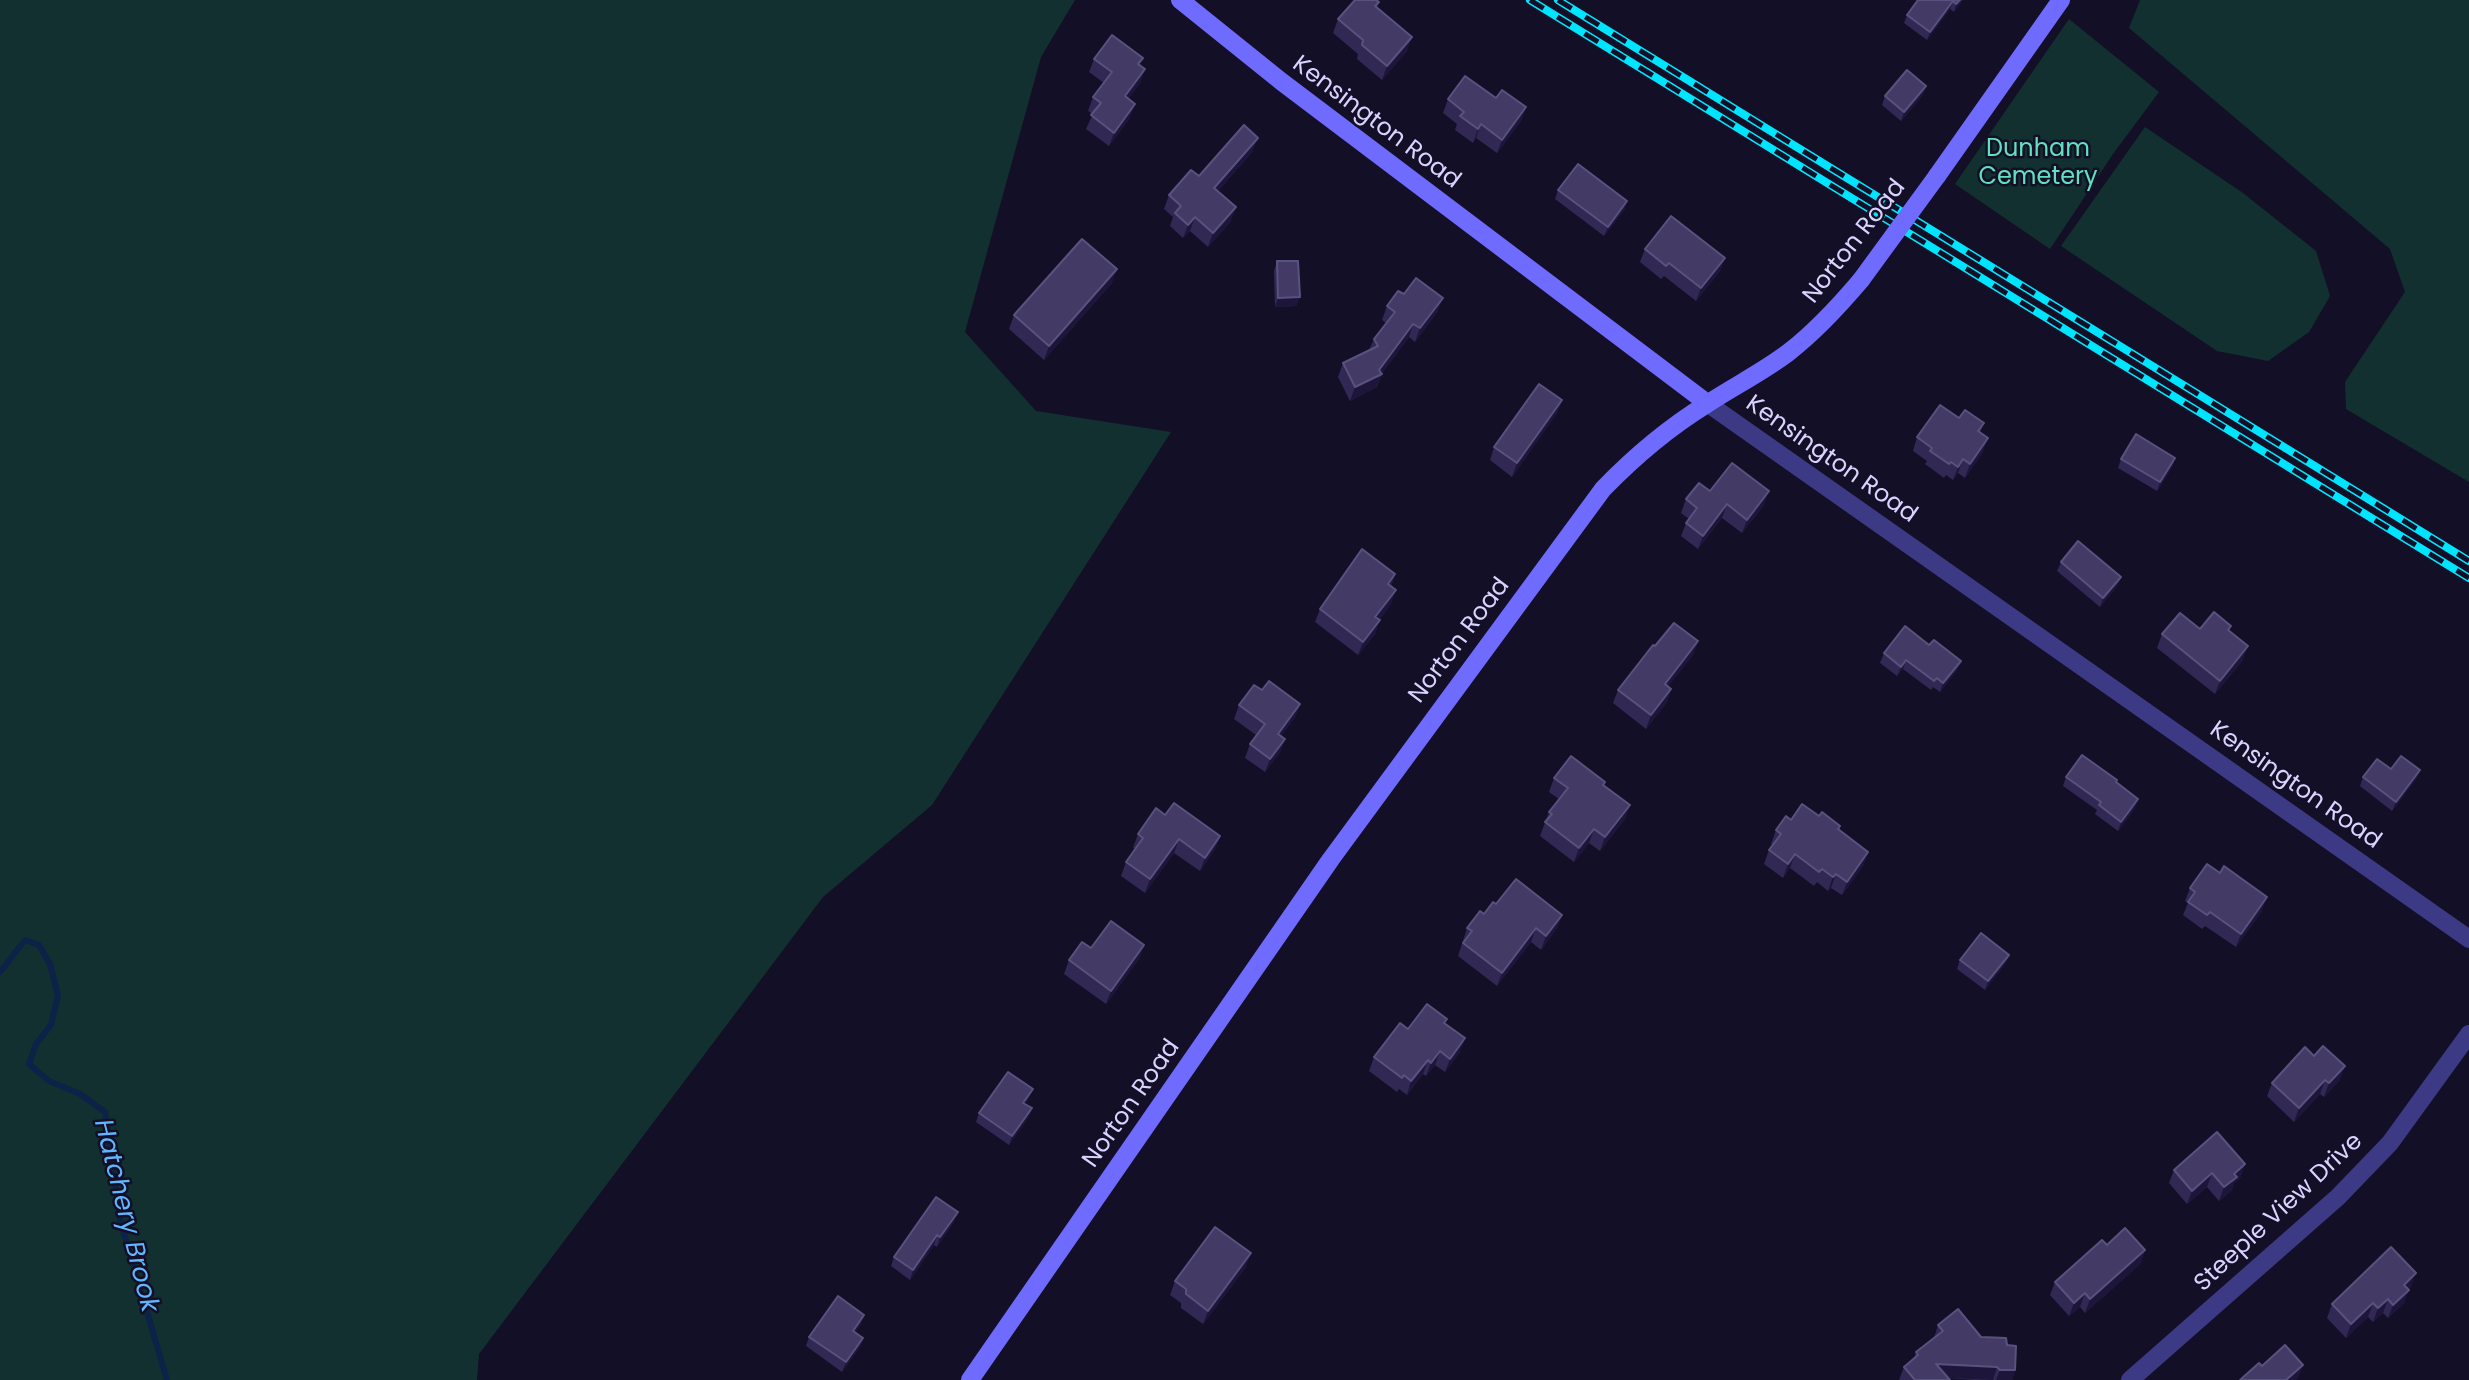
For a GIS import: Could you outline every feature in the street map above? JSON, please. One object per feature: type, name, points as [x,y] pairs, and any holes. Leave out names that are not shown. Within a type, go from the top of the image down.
[{"type":"main road","name":"Kensington Road","points":[[1180,0],[1282,82],[1707,403]]},
{"type":"main road","name":"Norton Road","points":[[970,1380],[1331,859],[1603,489],[1635,456],[1707,403],[1769,366],[1822,324],[1861,280],[2062,0]]},
{"type":"street","name":"Kensington Road","points":[[1707,403],[2469,939]]},
{"type":"street","name":"Steeple View Drive","points":[[2130,1380],[2338,1198],[2390,1143],[2469,1034]]},
{"type":"green space","points":[[0,0],[1075,0],[1041,57],[965,332],[1036,411],[1171,432],[932,805],[823,897],[479,1354],[477,1380],[0,1380]]},
{"type":"green space","points":[[2140,0],[2469,0],[2469,482],[2346,409],[2345,382],[2405,292],[2390,249],[2129,28]]},
{"type":"green space","name":"Dunham Cemetery","points":[[2069,19],[2159,92],[2113,154],[2050,249],[1955,184]]},
{"type":"green space","points":[[2145,127],[2243,193],[2316,251],[2330,296],[2309,332],[2268,361],[2217,351],[2061,246]]},
{"type":"building","points":[[1355,0],[1376,0],[1379,2],[1375,6],[1412,37],[1387,66],[1362,45],[1363,40],[1338,19]]},
{"type":"building","points":[[1918,0],[1960,0],[1956,4],[1953,1],[1930,32],[1907,15]]},
{"type":"building","points":[[1112,35],[1143,58],[1138,64],[1145,69],[1125,96],[1135,104],[1114,133],[1091,115],[1101,103],[1093,97],[1112,72],[1094,59]]},
{"type":"building","points":[[1907,70],[1926,86],[1904,112],[1885,96]]},
{"type":"building","points":[[1465,76],[1496,98],[1502,90],[1526,107],[1502,140],[1481,124],[1478,129],[1460,116],[1464,112],[1448,99]]},
{"type":"building","points":[[1244,125],[1258,138],[1214,188],[1236,207],[1213,233],[1195,217],[1188,225],[1175,213],[1181,206],[1169,195],[1191,170],[1199,176]]},
{"type":"building","points":[[1578,164],[1627,201],[1608,227],[1558,190]]},
{"type":"building","points":[[1671,216],[1725,258],[1701,288],[1669,263],[1666,266],[1645,249]]},
{"type":"building","points":[[1082,239],[1117,269],[1049,346],[1014,315]]},
{"type":"building","points":[[1277,261],[1298,261],[1300,297],[1278,298]]},
{"type":"building","points":[[1416,278],[1443,298],[1420,328],[1413,324],[1379,370],[1382,374],[1355,387],[1343,363],[1378,346],[1374,339],[1395,312],[1387,306],[1398,291],[1404,294]]},
{"type":"building","points":[[1539,384],[1562,400],[1517,463],[1494,447]]},
{"type":"building","points":[[1940,405],[1959,418],[1965,410],[1984,423],[1978,431],[1988,438],[1970,464],[1963,459],[1958,467],[1951,462],[1949,464],[1930,451],[1932,448],[1917,437]]},
{"type":"building","points":[[2136,434],[2175,458],[2160,482],[2121,459]]},
{"type":"building","points":[[1732,463],[1769,491],[1747,520],[1727,504],[1703,536],[1686,523],[1697,508],[1686,499],[1699,483],[1710,491]]},
{"type":"building","points":[[2078,541],[2121,577],[2103,598],[2061,562]]},
{"type":"building","points":[[1362,549],[1395,574],[1388,584],[1396,590],[1375,617],[1380,620],[1363,642],[1320,609]]},
{"type":"building","points":[[2214,612],[2231,626],[2228,630],[2248,646],[2220,681],[2162,634],[2180,613],[2200,629]]},
{"type":"building","points":[[1674,623],[1698,641],[1665,684],[1671,689],[1651,715],[1618,690]]},
{"type":"building","points":[[1905,626],[1929,645],[1934,640],[1961,661],[1943,683],[1937,678],[1934,681],[1906,660],[1901,667],[1884,653]]},
{"type":"building","points":[[1269,681],[1300,704],[1278,734],[1285,739],[1270,759],[1250,744],[1265,724],[1239,705],[1254,685],[1262,690]]},
{"type":"building","points":[[2082,755],[2138,799],[2121,822],[2099,805],[2101,802],[2066,777]]},
{"type":"building","points":[[1571,756],[1630,805],[1605,837],[1594,829],[1579,848],[1545,822],[1552,814],[1549,812],[1568,788],[1554,778]]},
{"type":"building","points":[[2401,756],[2420,770],[2396,802],[2363,777],[2377,759],[2391,769]]},
{"type":"building","points":[[1174,803],[1220,836],[1205,858],[1179,839],[1150,879],[1126,862],[1143,838],[1138,834],[1156,808],[1165,815]]},
{"type":"building","points":[[1802,804],[1819,816],[1822,812],[1840,826],[1838,829],[1868,852],[1847,882],[1822,869],[1819,872],[1795,854],[1788,864],[1769,850],[1781,834],[1776,830],[1786,816],[1791,820]]},
{"type":"building","points":[[2207,864],[2220,873],[2224,866],[2267,897],[2241,934],[2210,912],[2207,915],[2188,902],[2195,892],[2190,888]]},
{"type":"building","points":[[1516,879],[1562,915],[1546,936],[1536,928],[1502,973],[1463,943],[1472,931],[1467,928],[1480,911],[1484,914],[1493,902],[1496,904]]},
{"type":"building","points":[[1111,921],[1144,945],[1111,991],[1069,960],[1082,942],[1091,948]]},
{"type":"building","points":[[1981,933],[2009,955],[1988,981],[1960,960]]},
{"type":"building","points":[[1427,1004],[1447,1019],[1444,1023],[1465,1038],[1450,1059],[1440,1051],[1431,1063],[1428,1060],[1411,1081],[1404,1075],[1402,1078],[1374,1057],[1400,1023],[1408,1029]]},
{"type":"building","points":[[2323,1046],[2345,1066],[2329,1083],[2325,1080],[2299,1108],[2272,1083],[2305,1047],[2314,1056]]},
{"type":"building","points":[[1008,1072],[1033,1089],[1023,1103],[1032,1108],[1012,1136],[979,1113]]},
{"type":"building","points":[[2217,1132],[2245,1164],[2234,1174],[2237,1177],[2224,1187],[2212,1173],[2192,1191],[2174,1170]]},
{"type":"building","points":[[936,1197],[958,1212],[940,1237],[937,1235],[913,1270],[894,1257]]},
{"type":"building","points":[[1215,1227],[1251,1253],[1208,1311],[1186,1294],[1186,1289],[1175,1281]]},
{"type":"building","points":[[2125,1228],[2145,1250],[2090,1299],[2085,1293],[2074,1303],[2055,1282],[2102,1240],[2107,1245]]},
{"type":"building","points":[[2391,1247],[2416,1273],[2404,1285],[2409,1290],[2393,1305],[2388,1299],[2378,1308],[2373,1303],[2351,1324],[2332,1304]]},
{"type":"building","points":[[838,1296],[864,1315],[853,1331],[863,1338],[846,1362],[809,1337]]},
{"type":"building","points":[[1958,1309],[1981,1337],[2006,1338],[2007,1345],[2016,1346],[2015,1370],[1936,1364],[1950,1380],[1915,1380],[1904,1367],[1918,1355],[1916,1352],[1943,1331],[1938,1325]]},
{"type":"building","points":[[2285,1345],[2303,1365],[2286,1380],[2240,1380],[2259,1363],[2262,1366]]},
{"type":"waterway","name":"Hatchery Brook","points":[[0,972],[25,940],[39,945],[50,964],[58,995],[51,1025],[36,1044],[29,1064],[49,1081],[80,1094],[105,1112],[120,1220],[167,1380]]},
{"type":"railway","points":[[1530,0],[2469,578]]},
{"type":"railway","points":[[1558,0],[2469,561]]}]
